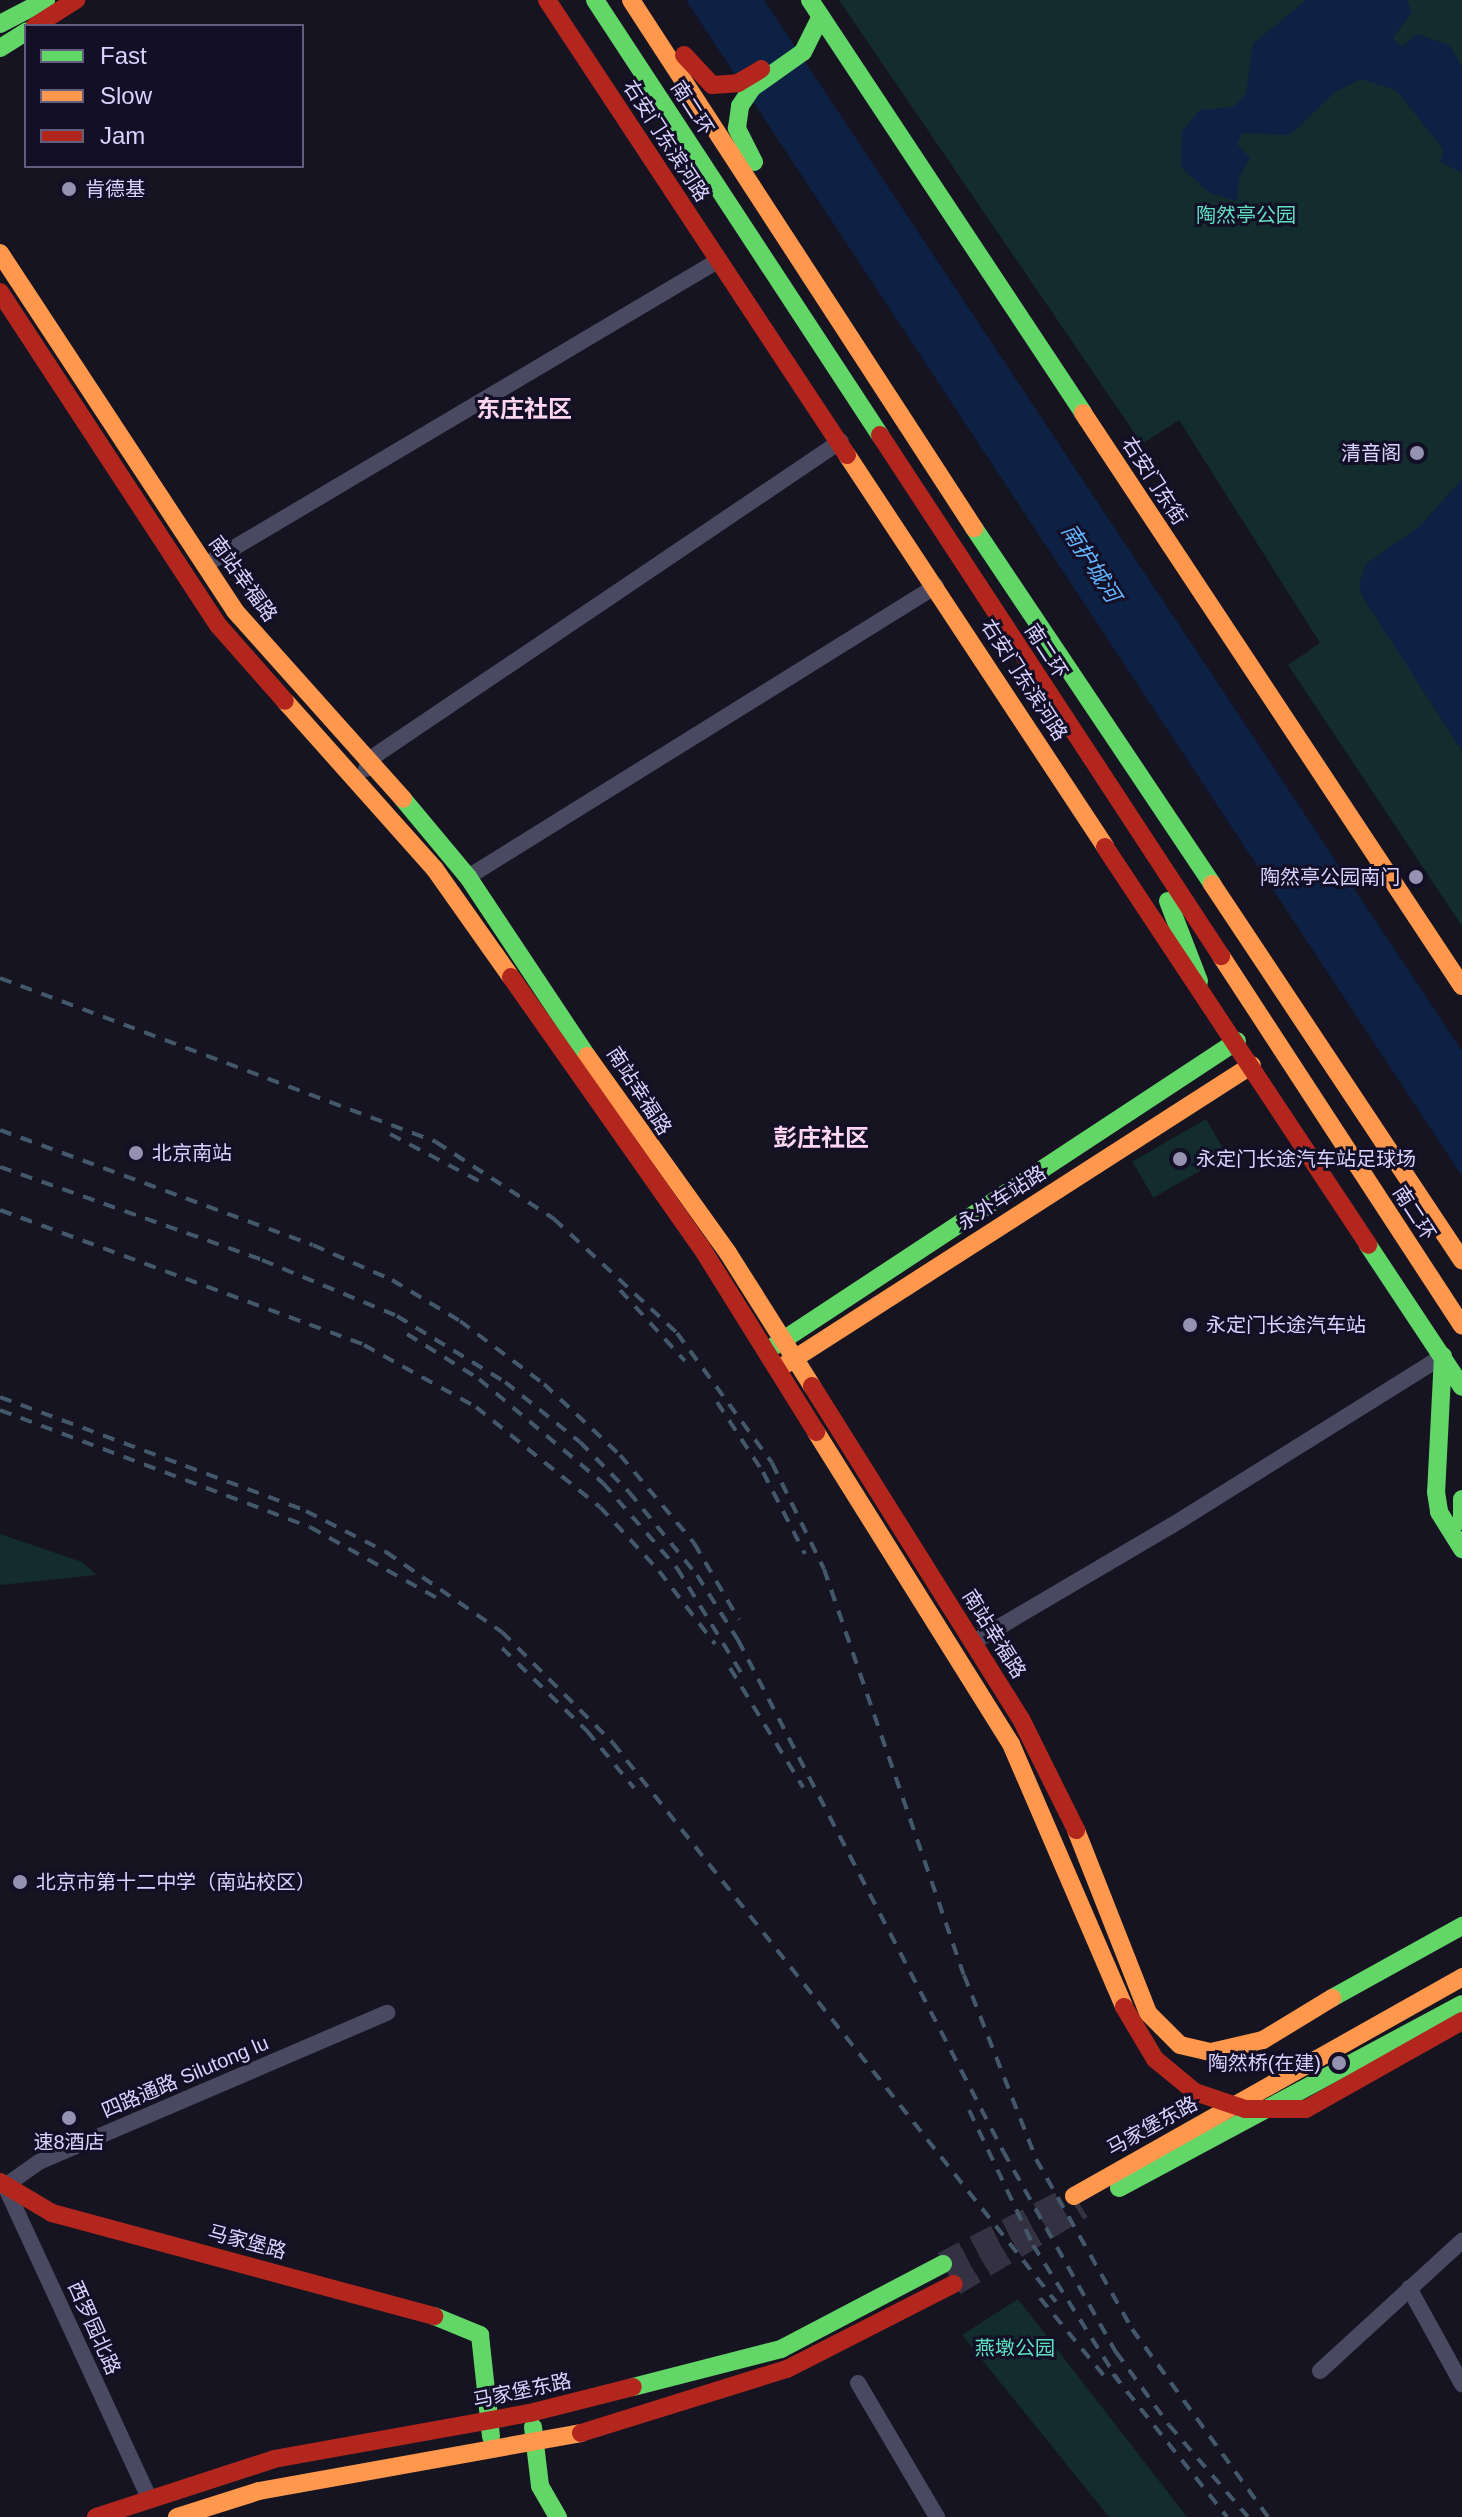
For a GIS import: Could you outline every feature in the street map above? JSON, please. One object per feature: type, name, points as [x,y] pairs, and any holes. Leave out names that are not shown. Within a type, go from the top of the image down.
[{"type":"main road","points":[[0,24],[46,0]]},
{"type":"main road","points":[[38,24],[76,0]]},
{"type":"main road","name":"右安门东滨河路","points":[[547,0],[1199,981],[1462,1387]]},
{"type":"main road","name":"南二环","points":[[595,0],[1462,1325]]},
{"type":"main road","points":[[634,0],[652,10],[698,76],[725,87],[774,61],[804,38]]},
{"type":"main road","name":"南二环","points":[[634,0],[933,467],[1462,1260]]},
{"type":"main road","points":[[801,0],[804,38]]},
{"type":"main road","name":"右安门东街","points":[[810,0],[1462,986]]},
{"type":"main road","points":[[803,263],[790,221],[741,142],[740,106],[752,88],[792,62],[804,38],[821,16]]},
{"type":"main road","points":[[0,48],[24,33]]},
{"type":"main road","name":"南站幸福路","points":[[0,253],[235,611],[370,759],[468,877],[537,986],[582,1044],[795,1358],[972,1643],[1063,1798],[1148,2013],[1164,2033],[1196,2049],[1211,2052],[1263,2040],[1425,1942],[1462,1926]]},
{"type":"main road","name":"南站幸福路","points":[[0,292],[218,625],[459,901],[510,981],[577,1067],[701,1247],[1011,1744],[1037,1795],[1124,2007],[1165,2067],[1195,2092],[1245,2109],[1306,2109],[1462,2021]]},
{"type":"main road","points":[[1150,850],[1199,981]]},
{"type":"main road","name":"永外车站路","points":[[766,1351],[1237,1041]]},
{"type":"main road","name":"永外车站路","points":[[778,1370],[1252,1065]]},
{"type":"main road","points":[[1443,1356],[1436,1492],[1439,1512],[1462,1549]]},
{"type":"main road","points":[[1462,1499],[1462,1521]]},
{"type":"main road","name":"马家堡东路","points":[[1462,1977],[1078,2202],[1295,2098],[1462,2004]]},
{"type":"main road","name":"马家堡路","points":[[1,2182],[52,2213],[454,2321],[480,2335],[490,2421]]},
{"type":"main road","name":"马家堡东路","points":[[96,2517],[149,2497],[274,2459],[530,2413],[781,2349],[943,2264]]},
{"type":"main road","points":[[177,2517],[259,2491],[536,2442],[728,2391],[787,2369],[954,2284]]},
{"type":"main road","points":[[530,2413],[540,2486],[558,2517]]},
{"type":"main road","points":[[490,2421],[493,2450]]},
{"type":"street","points":[[205,565],[719,260]]},
{"type":"street","points":[[359,786],[370,759],[841,441]]},
{"type":"street","points":[[468,877],[936,586]]},
{"type":"street","points":[[972,1643],[1171,1526],[1443,1356]]},
{"type":"street","name":"四路通路 Silutong lu","points":[[1,2182],[39,2162],[387,2013]]},
{"type":"street","name":"西罗园北路","points":[[1,2182],[149,2497]]},
{"type":"street","points":[[1320,2371],[1462,2241]]},
{"type":"street","points":[[1409,2288],[1462,2384]]},
{"type":"street","points":[[858,2383],[937,2517]]},
{"type":"green space","name":"陶然亭公园","points":[[839,0],[1462,0],[1462,926],[1288,665],[1320,643],[1179,420],[1142,444]]},
{"type":"green space","name":"永定门长途汽车站足球场","points":[[1206,1119],[1227,1155],[1153,1198],[1132,1162]]},
{"type":"green space","points":[[0,1534],[82,1562],[97,1575],[0,1585]]},
{"type":"green space","name":"燕墩公园","points":[[1018,2299],[1187,2517],[1109,2517],[962,2335]]},
{"type":"water","name":"南护城河","points":[[686,0],[764,0],[1462,1051],[1462,1176]]},
{"type":"water","points":[[1306,0],[1407,0],[1412,12],[1393,38],[1402,47],[1417,34],[1449,45],[1462,66],[1462,173],[1440,162],[1444,150],[1396,90],[1360,79],[1335,92],[1290,135],[1242,133],[1237,144],[1250,158],[1239,177],[1237,201],[1210,193],[1181,167],[1182,131],[1200,110],[1233,107],[1246,94],[1253,44]]},
{"type":"water","points":[[1462,479],[1462,751],[1362,596],[1359,584],[1366,564],[1420,526]]},
{"type":"tunnel","points":[[943,2264],[1061,2203]]},
{"type":"tunnel","points":[[954,2284],[1081,2207]]},
{"type":"railway","points":[[0,978],[436,1142],[554,1219],[677,1333],[772,1463],[824,1569],[964,1975],[1036,2159],[1132,2329],[1268,2517]]},
{"type":"railway","points":[[0,1130],[313,1245],[392,1280],[460,1321],[544,1384],[620,1455],[694,1543],[739,1620]]},
{"type":"railway","points":[[390,1134],[485,1184]]},
{"type":"railway","points":[[0,1167],[262,1260],[397,1316],[505,1382],[580,1442],[629,1492],[697,1575],[738,1640],[1003,2151],[1116,2352],[1169,2425],[1248,2517]]},
{"type":"railway","points":[[0,1210],[364,1345],[476,1407],[600,1507],[659,1571],[715,1644]]},
{"type":"railway","points":[[620,1290],[685,1361]]},
{"type":"railway","points":[[407,1334],[479,1379],[603,1483],[677,1568],[742,1674]]},
{"type":"railway","points":[[0,1397],[306,1511],[386,1552],[502,1632],[613,1743],[1056,2302]]},
{"type":"railway","points":[[717,1402],[763,1472],[805,1554]]},
{"type":"railway","points":[[0,1410],[310,1527],[439,1599]]},
{"type":"railway","points":[[502,1648],[587,1731],[634,1788]]},
{"type":"railway","points":[[730,1668],[803,1787]]},
{"type":"railway","points":[[969,2110],[1033,2245],[1120,2383]]},
{"type":"railway","points":[[1040,2298],[1106,2378]]},
{"type":"railway","points":[[1113,2374],[1227,2517]]},
{"type":"traffic: fast","points":[[0,24],[46,0]]},
{"type":"traffic: fast","points":[[595,0],[880,435]]},
{"type":"traffic: fast","points":[[810,0],[1083,413]]},
{"type":"traffic: fast","points":[[754,162],[737,128],[740,106],[752,88],[803,52],[821,16]]},
{"type":"traffic: fast","points":[[0,48],[24,33]]},
{"type":"traffic: fast","points":[[974,528],[1212,884]]},
{"type":"traffic: fast","points":[[403,799],[468,877],[587,1056]]},
{"type":"traffic: fast","points":[[1168,901],[1199,981]]},
{"type":"traffic: fast","points":[[771,1348],[1237,1041]]},
{"type":"traffic: fast","points":[[1368,1245],[1462,1387]]},
{"type":"traffic: fast","points":[[1443,1356],[1436,1492],[1439,1512],[1462,1549]]},
{"type":"traffic: fast","points":[[1462,1499],[1462,1521]]},
{"type":"traffic: fast","points":[[1332,1998],[1462,1926]]},
{"type":"traffic: fast","points":[[1119,2188],[1462,2004]]},
{"type":"traffic: fast","points":[[633,2387],[781,2349],[943,2264]]},
{"type":"traffic: fast","points":[[434,2316],[480,2335],[491,2436]]},
{"type":"traffic: fast","points":[[533,2427],[540,2486],[558,2517]]},
{"type":"traffic: slow","points":[[631,0],[974,528]]},
{"type":"traffic: slow","points":[[0,253],[235,611],[403,799]]},
{"type":"traffic: slow","points":[[1083,413],[1462,986]]},
{"type":"traffic: slow","points":[[847,455],[1105,847]]},
{"type":"traffic: slow","points":[[285,701],[434,868],[511,977]]},
{"type":"traffic: slow","points":[[1212,884],[1462,1260]]},
{"type":"traffic: slow","points":[[1221,956],[1462,1325]]},
{"type":"traffic: slow","points":[[587,1056],[728,1253],[812,1386]]},
{"type":"traffic: slow","points":[[783,1366],[1252,1065]]},
{"type":"traffic: slow","points":[[816,1432],[1011,1744],[1124,2007]]},
{"type":"traffic: slow","points":[[1076,1830],[1148,2013],[1180,2045],[1211,2052],[1263,2040],[1332,1998]]},
{"type":"traffic: slow","points":[[1074,2196],[1462,1977]]},
{"type":"traffic: slow","points":[[177,2517],[259,2491],[581,2433]]},
{"type":"traffic: jam","points":[[38,24],[76,0]]},
{"type":"traffic: jam","points":[[547,0],[847,455]]},
{"type":"traffic: jam","points":[[684,55],[712,85],[738,83],[761,69]]},
{"type":"traffic: jam","points":[[0,292],[218,625],[285,701]]},
{"type":"traffic: jam","points":[[880,435],[1221,956]]},
{"type":"traffic: jam","points":[[1105,847],[1368,1245]]},
{"type":"traffic: jam","points":[[511,977],[701,1247],[816,1432]]},
{"type":"traffic: jam","points":[[812,1386],[1021,1719],[1076,1830]]},
{"type":"traffic: jam","points":[[1124,2007],[1155,2059],[1195,2092],[1245,2109],[1306,2109],[1462,2021]]},
{"type":"traffic: jam","points":[[0,2182],[52,2213],[434,2316]]},
{"type":"traffic: jam","points":[[581,2433],[787,2369],[954,2284]]},
{"type":"traffic: jam","points":[[96,2517],[274,2459],[530,2413],[633,2387]]},
{"type":"place","name":"肯德基","points":[[69,189]]},
{"type":"place","name":"清音阁","points":[[1417,453]]},
{"type":"place","name":"陶然亭公园南门","points":[[1416,877]]},
{"type":"place","name":"北京南站","points":[[136,1153]]},
{"type":"place","name":"永定门长途汽车站足球场","points":[[1180,1159]]},
{"type":"place","name":"永定门长途汽车站","points":[[1190,1325]]},
{"type":"place","name":"北京市第十二中学（南站校区）","points":[[20,1882]]},
{"type":"place","name":"陶然桥(在建)","points":[[1339,2063]]},
{"type":"place","name":"速8酒店","points":[[69,2118]]},
{"type":"district","name":"东庄社区","points":[[524,409]]},
{"type":"district","name":"彭庄社区","points":[[821,1138]]}]
